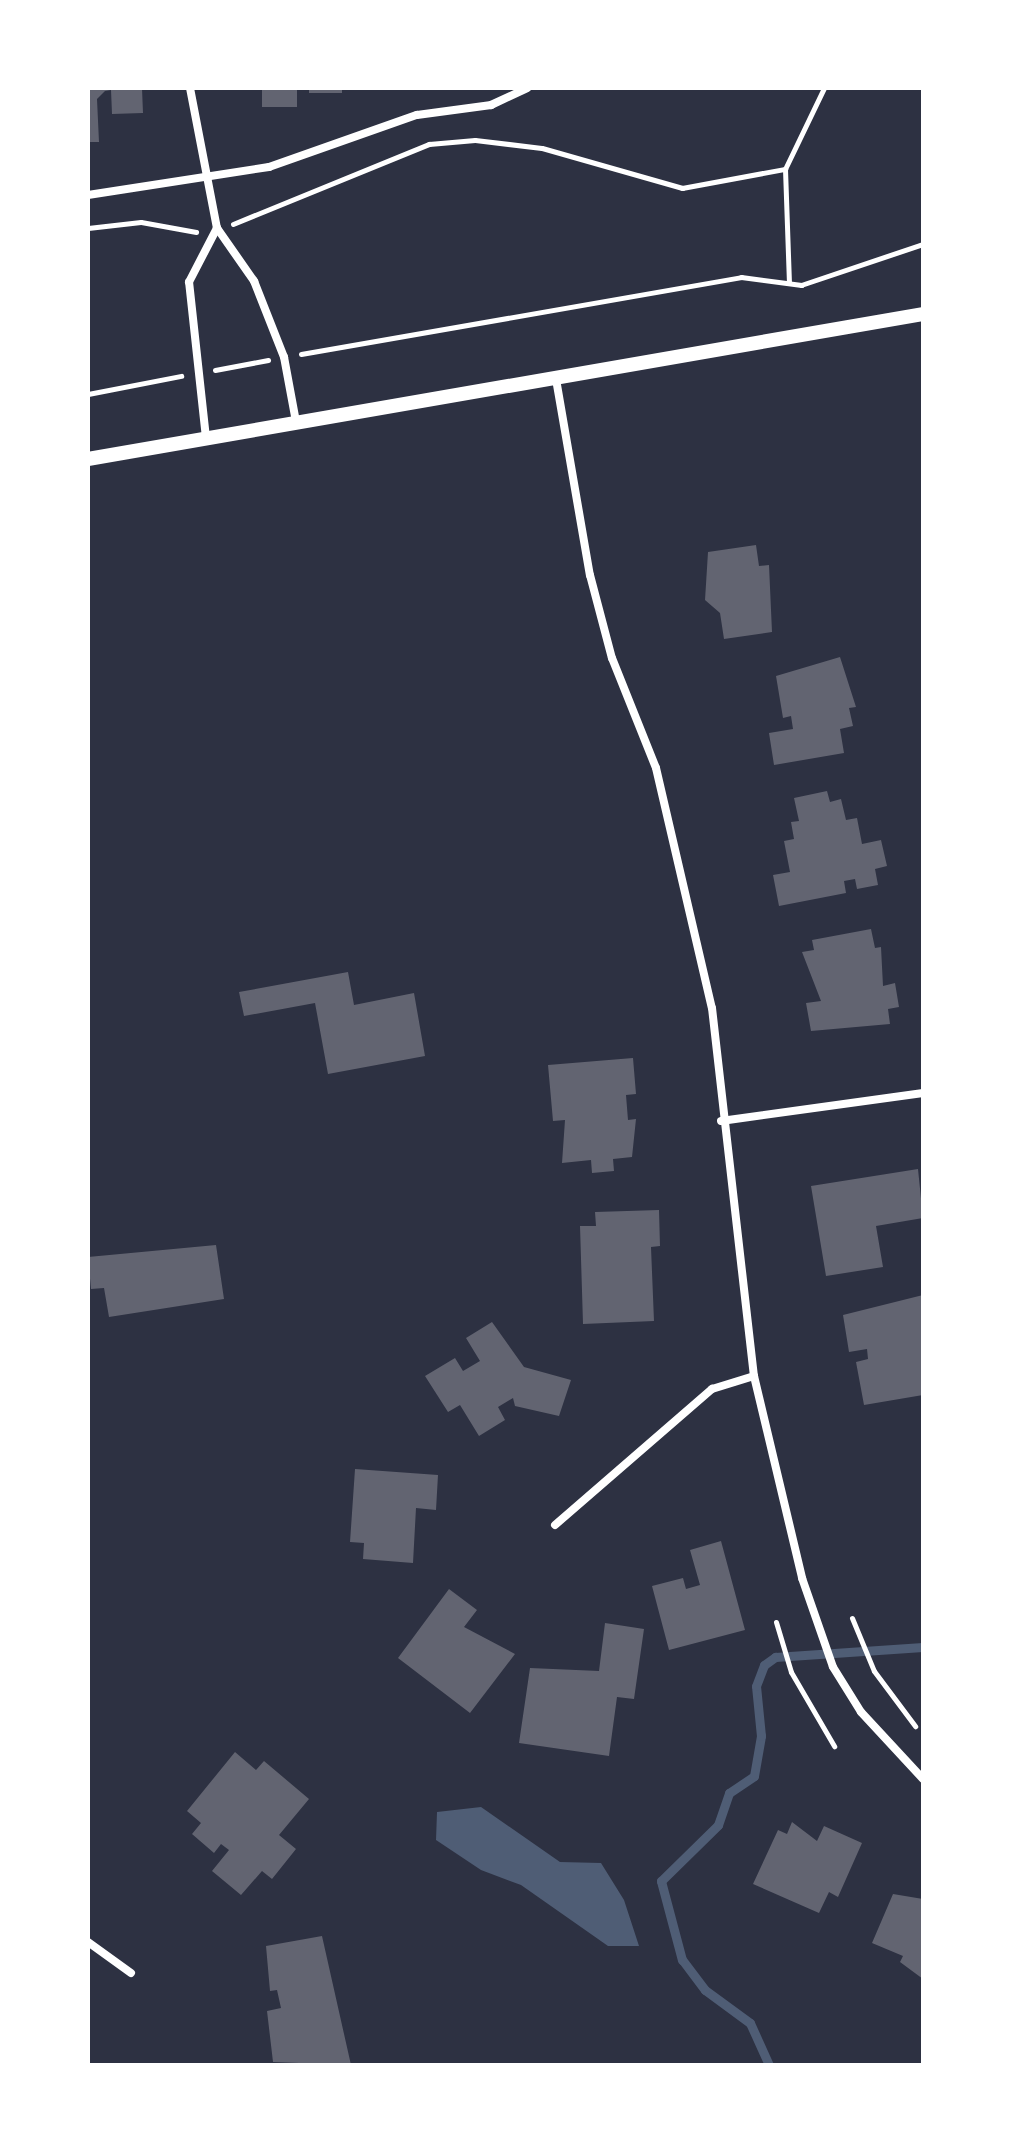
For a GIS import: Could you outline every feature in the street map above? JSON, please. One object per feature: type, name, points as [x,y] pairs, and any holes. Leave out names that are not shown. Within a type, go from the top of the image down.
[{"type":"street","points":[[190,88],[217,228],[254,281],[284,357],[296,422]]},
{"type":"street","points":[[88,195],[269,167],[417,115],[491,105],[527,88]]},
{"type":"street","points":[[206,438],[196,374],[189,282],[217,228]]},
{"type":"street","points":[[88,459],[923,314]]},
{"type":"street","points":[[556,379],[590,575],[612,658],[656,768],[712,1008],[721,1121],[754,1376],[802,1578],[833,1667],[861,1712],[923,1779]]},
{"type":"street","points":[[721,1121],[923,1093]]},
{"type":"street","points":[[555,1525],[712,1389],[754,1376]]},
{"type":"street","points":[[88,1942],[131,1973]]},
{"type":"path","points":[[789,282],[785,169],[824,88]]},
{"type":"path","points":[[88,228],[141,222],[183,234],[217,228],[429,144],[508,141],[682,188],[785,169]]},
{"type":"path","points":[[88,394],[741,277],[801,285],[923,244]]},
{"type":"path","points":[[852,1618],[874,1671],[915,1726]]},
{"type":"path","points":[[776,1622],[791,1672],[834,1746]]},
{"type":"water","points":[[481,1807],[560,1862],[601,1863],[624,1900],[639,1946],[608,1946],[521,1885],[481,1870],[436,1840],[437,1812]]},
{"type":"building","points":[[88,88],[142,88],[143,113],[112,114],[111,90],[105,91],[97,99],[99,142],[88,142]]},
{"type":"building","points":[[262,88],[297,88],[297,107],[262,107]]},
{"type":"building","points":[[309,88],[342,88],[342,93],[309,93]]},
{"type":"building","points":[[756,545],[759,566],[769,565],[772,632],[724,639],[720,613],[705,600],[708,552]]},
{"type":"building","points":[[840,657],[856,707],[849,708],[853,726],[840,729],[844,753],[774,765],[769,733],[793,729],[791,716],[783,718],[776,676]]},
{"type":"building","points":[[827,791],[830,802],[841,799],[846,820],[857,818],[862,844],[881,840],[887,866],[875,869],[878,885],[857,889],[855,879],[844,881],[846,893],[779,906],[773,875],[790,872],[784,841],[794,839],[791,822],[799,821],[794,798]]},
{"type":"building","points":[[871,929],[875,948],[881,947],[883,986],[895,983],[899,1007],[888,1009],[890,1024],[811,1031],[806,1003],[821,1001],[802,952],[814,950],[812,940]]},
{"type":"building","points":[[348,972],[354,1005],[414,993],[425,1056],[328,1074],[315,1003],[244,1016],[239,992]]},
{"type":"building","points":[[633,1058],[636,1094],[626,1095],[628,1120],[636,1119],[632,1157],[613,1159],[614,1171],[592,1173],[591,1160],[562,1163],[565,1120],[553,1121],[548,1065]]},
{"type":"building","points":[[918,1169],[923,1218],[876,1226],[883,1267],[826,1276],[811,1186]]},
{"type":"building","points":[[659,1210],[660,1246],[651,1247],[654,1321],[583,1324],[580,1226],[596,1226],[595,1212]]},
{"type":"building","points":[[216,1245],[224,1299],[109,1317],[104,1288],[91,1289],[88,1257]]},
{"type":"building","points":[[923,1295],[923,1395],[864,1405],[856,1362],[868,1359],[867,1349],[849,1352],[843,1315]]},
{"type":"building","points":[[492,1322],[524,1367],[571,1380],[559,1416],[515,1406],[513,1398],[498,1407],[505,1420],[479,1436],[460,1405],[448,1412],[425,1376],[455,1358],[463,1371],[480,1361],[466,1338]]},
{"type":"building","points":[[355,1469],[438,1475],[436,1510],[416,1508],[413,1563],[363,1559],[364,1543],[350,1542]]},
{"type":"building","points":[[721,1541],[745,1630],[669,1650],[652,1586],[683,1578],[686,1589],[700,1585],[690,1550]]},
{"type":"building","points":[[449,1589],[477,1610],[464,1627],[515,1654],[470,1713],[398,1658]]},
{"type":"building","points":[[605,1623],[644,1629],[634,1699],[617,1697],[609,1756],[519,1743],[530,1668],[599,1671]]},
{"type":"building","points":[[235,1752],[256,1770],[264,1761],[309,1799],[279,1835],[296,1849],[272,1879],[262,1871],[241,1895],[212,1871],[229,1850],[221,1844],[214,1853],[192,1834],[201,1823],[187,1811]]},
{"type":"building","points":[[792,1822],[817,1841],[824,1826],[862,1843],[838,1897],[829,1892],[819,1913],[753,1884],[778,1830],[787,1834]]},
{"type":"building","points":[[893,1894],[923,1899],[923,1979],[900,1962],[903,1956],[872,1943]]},
{"type":"building","points":[[322,1936],[351,2065],[273,2062],[267,2011],[281,2008],[277,1990],[270,1991],[266,1946]]},
{"type":"waterway","points":[[769,2065],[750,2023],[705,1990],[682,1960],[661,1881],[718,1825],[729,1793],[754,1776],[761,1736],[756,1686],[764,1665],[775,1657],[923,1647]]}]
